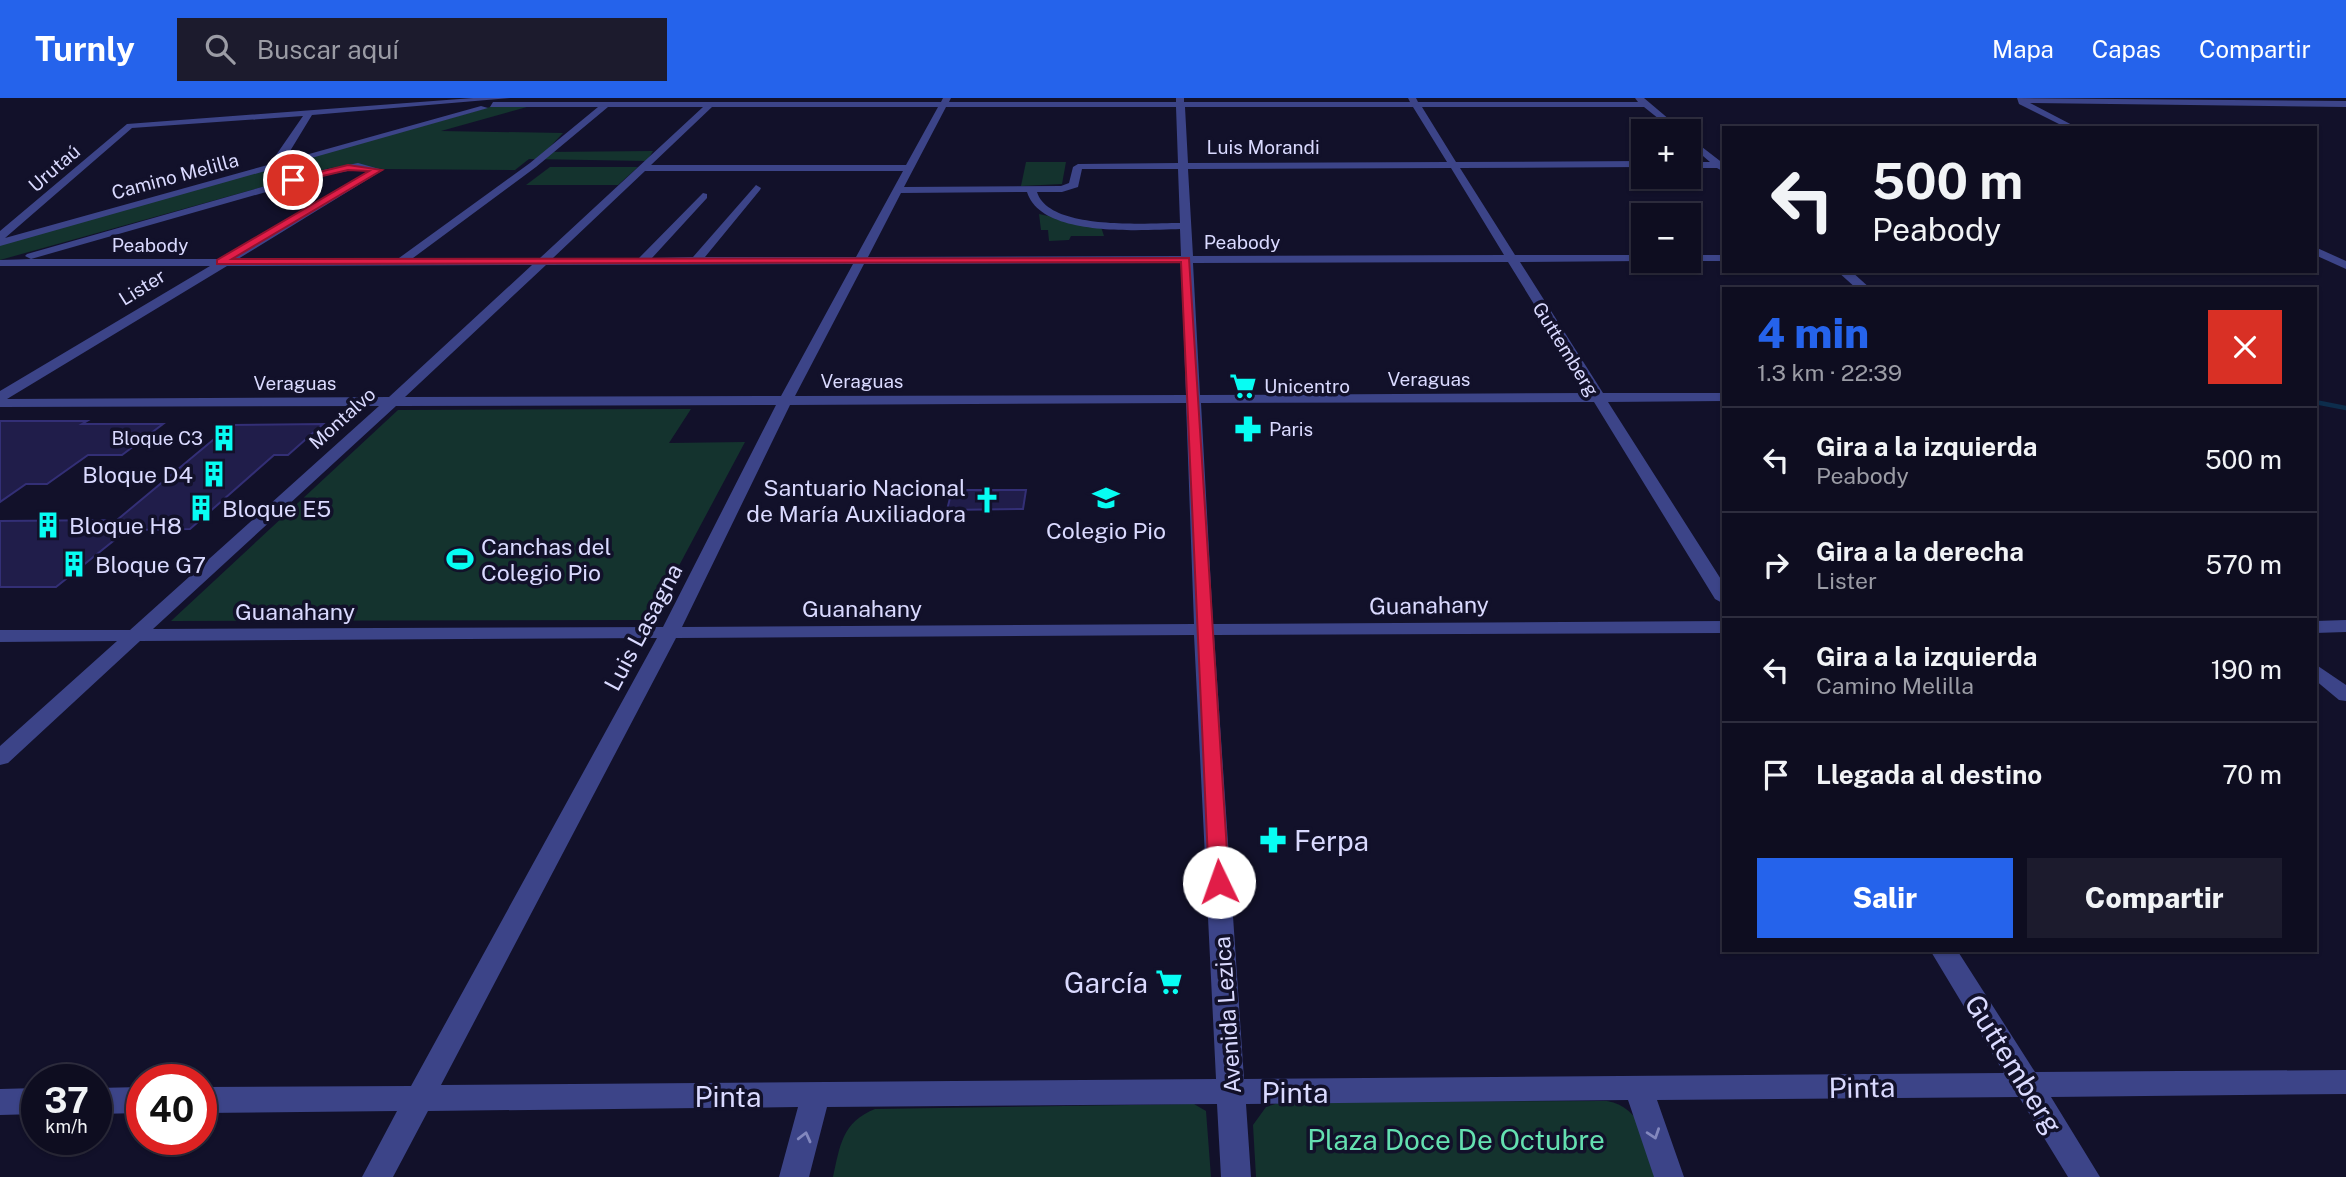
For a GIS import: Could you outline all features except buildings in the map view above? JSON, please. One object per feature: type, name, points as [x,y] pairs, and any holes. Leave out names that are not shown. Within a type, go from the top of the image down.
[{"type":"street","points":[[2328,98],[2342,104]]},
{"type":"street","points":[[280,165],[279,158],[310,112],[520,99]]},
{"type":"street","name":"Camino Melilla","points":[[0,243],[520,99]]},
{"type":"street","points":[[2017,99],[2342,104]]},
{"type":"street","points":[[2017,99],[2070,126]]},
{"type":"street","name":"Avenida Lezica","points":[[1180,101],[1204,632],[1236,1177]]},
{"type":"street","name":"Guttemberg","points":[[1413,101],[1722,595]]},
{"type":"street","points":[[493,105],[1643,101],[1665,119]]},
{"type":"street","name":"Luis Lasagna","points":[[377,1177],[419,1097],[464,1021],[785,401],[945,102]]},
{"type":"street","points":[[401,262],[533,165],[605,106]]},
{"type":"street","name":"Montalvo","points":[[0,758],[392,402],[709,106]]},
{"type":"street","name":"Urutaú","points":[[0,237],[130,126],[310,112]]},
{"type":"street","points":[[1701,150],[1721,167]]},
{"type":"street","name":"Luis Morandi","points":[[897,190],[1032,190],[1071,187],[1078,167],[1082,166],[1631,164]]},
{"type":"street","points":[[1701,165],[1721,167]]},
{"type":"street","name":"Camino Melilla","points":[[5,263],[271,186],[358,166]]},
{"type":"street","name":"Lister","points":[[0,397],[220,262],[378,170],[358,166]]},
{"type":"street","points":[[642,168],[910,168]]},
{"type":"street","points":[[697,260],[756,188]]},
{"type":"street","points":[[1032,190],[1032,197],[1054,216],[1112,227],[1185,226]]},
{"type":"street","points":[[642,261],[703,196]]},
{"type":"street","points":[[2317,251],[2346,266]]},
{"type":"street","name":"Peabody","points":[[5,263],[1631,258]]},
{"type":"street","points":[[1701,258],[1722,258]]},
{"type":"street","points":[[2317,258],[2332,258]]},
{"type":"street","points":[[1845,273],[1863,287]]},
{"type":"street","name":"Veraguas","points":[[0,404],[1722,397]]},
{"type":"street","points":[[2317,627],[2346,626]]},
{"type":"street","name":"Guanahany","points":[[0,636],[1204,632],[1722,627]]},
{"type":"street","points":[[2317,672],[2346,695]]},
{"type":"street","name":"Guttemberg","points":[[1944,952],[2085,1177]]},
{"type":"street","name":"Pinta","points":[[217,1100],[2346,1082]]},
{"type":"street","points":[[1639,1090],[1669,1177]]},
{"type":"street","points":[[794,1177],[815,1096]]},
{"type":"street","points":[[0,1102],[21,1101]]},
{"type":"green space","points":[[490,107],[527,107],[441,131],[563,133],[545,152],[653,151],[647,161],[529,159],[515,170],[382,169],[354,166],[330,168],[0,260],[0,244]]},
{"type":"green space","points":[[1026,162],[1066,162],[1062,184],[1021,186]]},
{"type":"green space","points":[[550,167],[638,167],[618,185],[526,185]]},
{"type":"green space","points":[[1039,214],[1101,227],[1104,236],[1071,236],[1069,240],[1049,241],[1048,230],[1041,230]]},
{"type":"green space","name":"Canchas del Colegio Pio","points":[[691,409],[669,443],[745,442],[650,620],[171,621],[398,410]]},
{"type":"green space","name":"Plaza Doce De Octubre","points":[[1607,1101],[1629,1111],[1637,1120],[1648,1141],[1659,1177],[1256,1177],[1253,1125],[1266,1107],[1281,1102]]},
{"type":"green space","points":[[1194,1104],[1206,1111],[1211,1177],[833,1177],[844,1136],[864,1114],[875,1109]]},
{"type":"waterway","points":[[2317,402],[2346,408]]},
{"type":"place","name":"Unicentro","points":[[1243,386]]},
{"type":"place","name":"Paris","points":[[1248,429]]},
{"type":"place","name":"Bloque C3","points":[[224,438]]},
{"type":"place","name":"Bloque D4","points":[[214,474]]},
{"type":"place","name":"Colegio Pio","points":[[1106,498]]},
{"type":"place","name":"Santuario Nacional de María Auxiliadora","points":[[987,500]]},
{"type":"place","name":"Bloque E5","points":[[201,508]]},
{"type":"place","name":"Bloque H8","points":[[48,525]]},
{"type":"place","name":"Canchas del Colegio Pio","points":[[460,559]]},
{"type":"place","name":"Bloque G7","points":[[74,564]]},
{"type":"place","name":"Ferpa","points":[[1273,840]]},
{"type":"place","name":"García","points":[[1169,982]]},
{"type":"route","points":[[293,180],[348,167],[363,166],[378,170],[220,262],[1186,260],[1219,882]]}]
